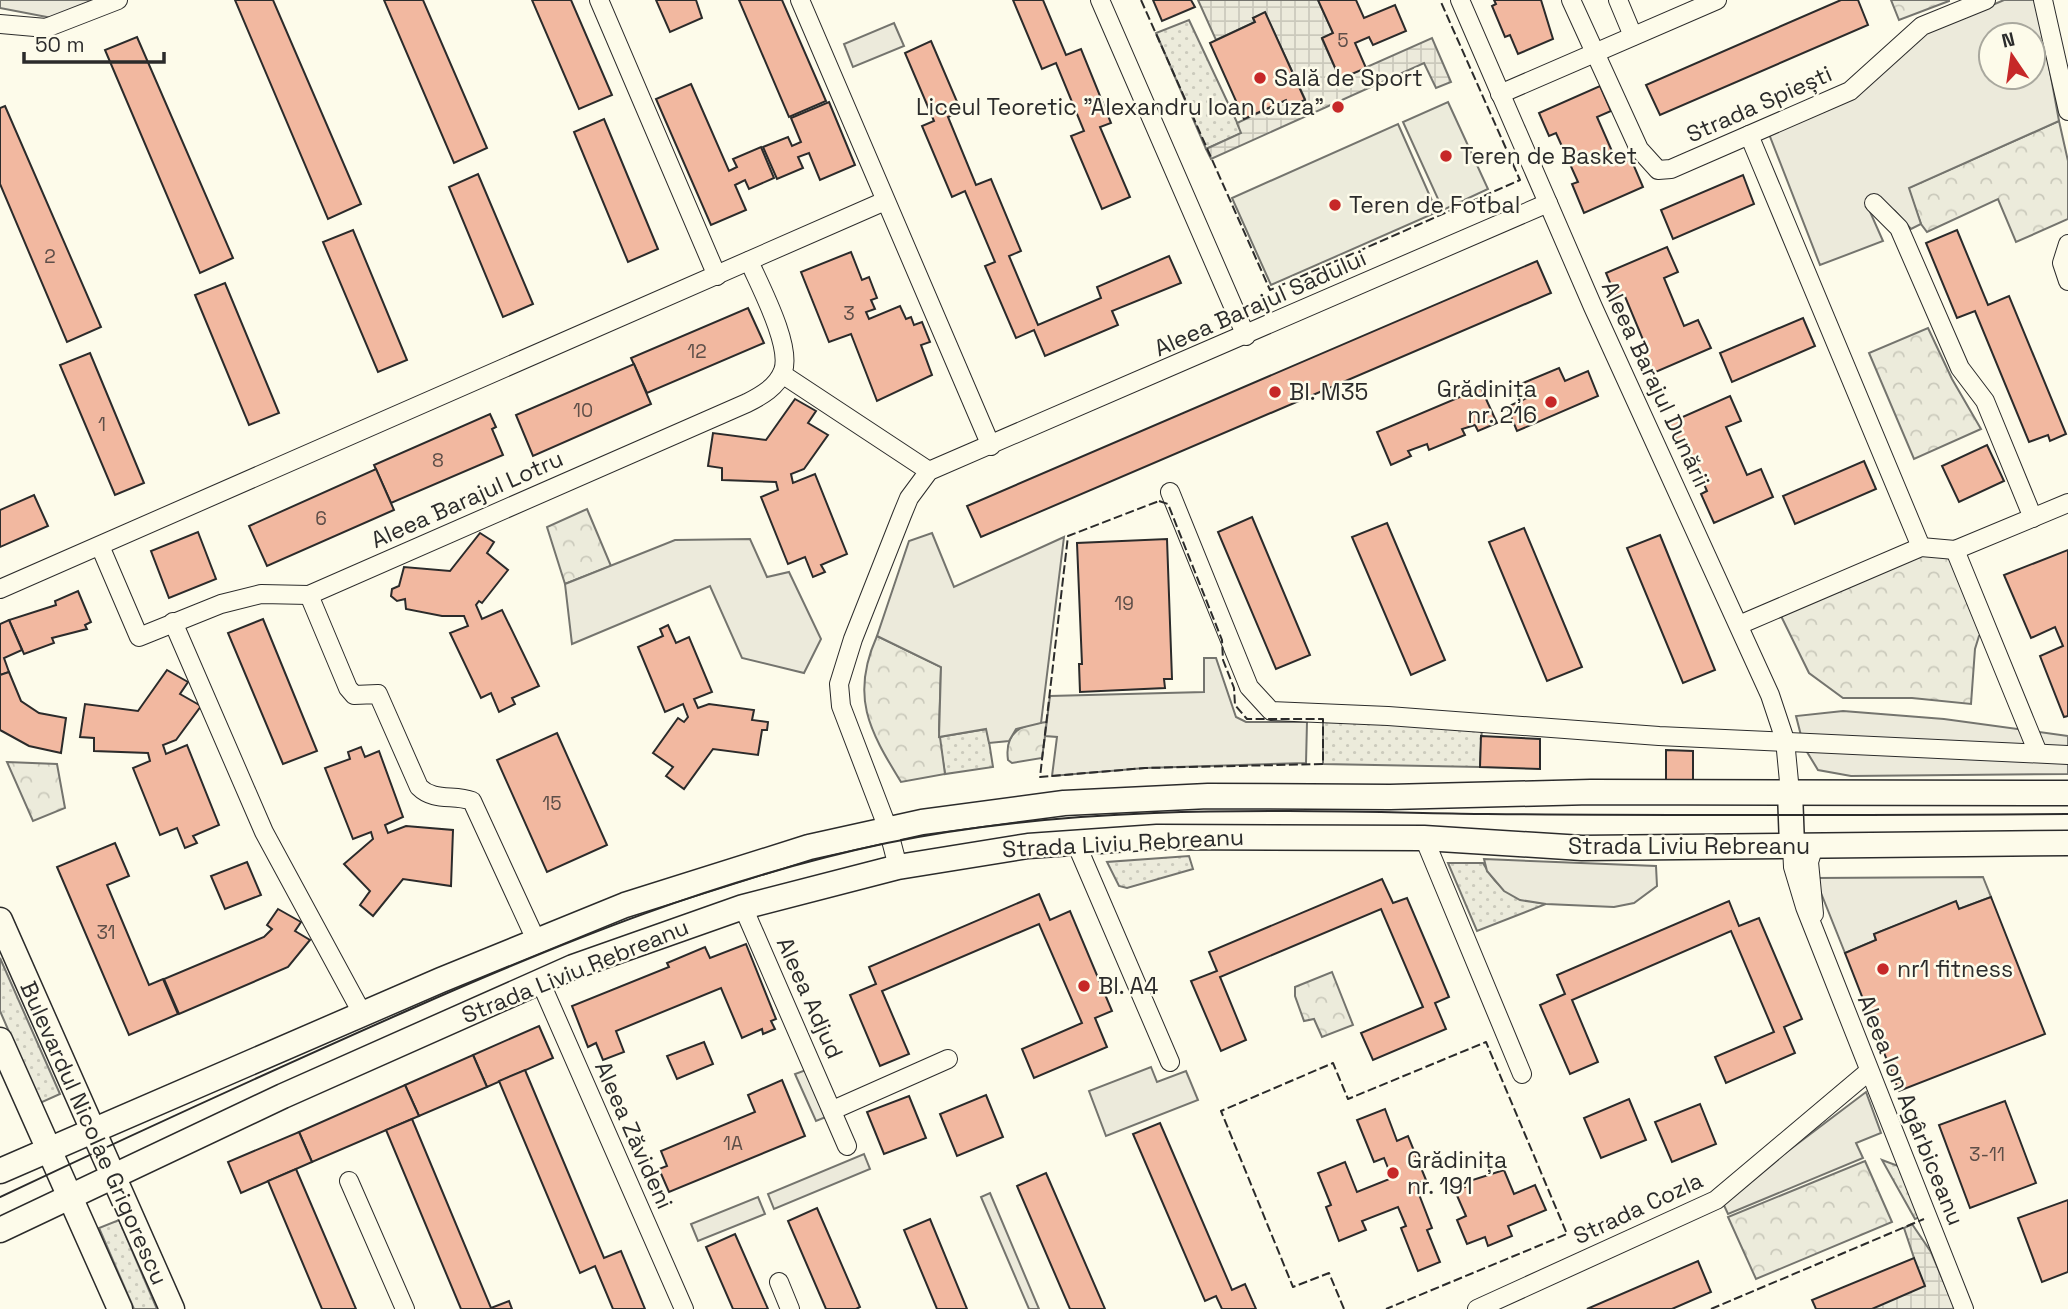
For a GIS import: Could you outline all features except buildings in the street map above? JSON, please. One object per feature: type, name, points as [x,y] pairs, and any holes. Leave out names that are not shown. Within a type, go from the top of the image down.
[{"type":"street","points":[[0,24],[46,28],[118,0]]},
{"type":"street","points":[[599,0],[717,276]]},
{"type":"street","points":[[800,0],[991,446]]},
{"type":"street","points":[[1101,0],[1247,336]]},
{"type":"street","name":"Aleea Barajul Dunării","points":[[1460,0],[1548,203],[1770,695],[1785,740],[1790,792]]},
{"type":"street","points":[[1571,0],[1595,53]]},
{"type":"street","points":[[1618,0],[1633,36]]},
{"type":"street","name":"Strada Spiești","points":[[1595,53],[1639,149],[1658,170],[1671,169],[1850,91],[1922,26],[1986,0]]},
{"type":"street","points":[[2043,0],[2068,111]]},
{"type":"street","points":[[1500,94],[1709,2]]},
{"type":"street","points":[[1749,135],[1921,547]]},
{"type":"street","points":[[0,589],[885,201]]},
{"type":"street","name":"Aleea Barajul Sadului","points":[[929,471],[1247,336],[1548,203]]},
{"type":"street","points":[[1874,204],[1899,228],[1961,368],[1985,401],[2033,518]]},
{"type":"street","points":[[2068,244],[2062,263],[2068,281]]},
{"type":"street","points":[[750,261],[783,343],[786,361],[782,374],[929,471],[917,485],[902,515],[853,639],[839,684],[841,706],[888,829],[898,867]]},
{"type":"street","name":"Aleea Barajul Lotru","points":[[100,546],[139,637],[221,604],[261,594],[309,595],[747,403],[762,395],[782,374]]},
{"type":"street","points":[[1170,492],[1249,687],[1270,711],[1388,716],[1646,736],[1785,740],[2068,755]]},
{"type":"street","points":[[1739,625],[1921,547],[1955,551],[2068,503]]},
{"type":"street","points":[[1955,551],[2038,753]]},
{"type":"street","points":[[309,595],[348,688],[354,695],[377,694],[419,788],[434,796],[463,797],[472,801],[536,940]]},
{"type":"street","points":[[173,622],[264,832],[362,1013]]},
{"type":"street","points":[[1790,792],[1803,846]]},
{"type":"street","name":"Strada Liviu Rebreanu","points":[[0,1171],[536,940],[656,894],[737,867],[888,829],[1006,809],[1132,798],[1790,792],[2068,793]]},
{"type":"street","name":"Strada Liviu Rebreanu","points":[[0,1230],[114,1175],[540,981],[627,946],[743,907],[898,867],[989,851],[1075,841],[1250,836],[1424,838],[1582,848],[2068,843]]},
{"type":"street","points":[[1424,838],[1522,1074]]},
{"type":"street","points":[[1075,841],[1170,1062]]},
{"type":"street","name":"Aleea Ion Agârbiceanu","points":[[1803,846],[1799,890],[1868,1072],[1964,1309]]},
{"type":"street","name":"Aleea Adjud","points":[[743,907],[848,1146]]},
{"type":"street","name":"Bulevardul Nicolae Grigorescu","points":[[0,920],[172,1309]]},
{"type":"street","name":"Aleea Zăvideni","points":[[540,981],[684,1309]]},
{"type":"street","name":"Bulevardul Nicolae Grigorescu","points":[[0,1041],[120,1309]]},
{"type":"street","points":[[833,1110],[948,1059]]},
{"type":"street","name":"Strada Cozla","points":[[1477,1309],[1716,1200],[1868,1072]]},
{"type":"street","points":[[349,1181],[405,1309]]},
{"type":"street","points":[[779,1282],[790,1309]]},
{"type":"green space","points":[[1891,0],[1949,0],[1949,1],[1899,20]]},
{"type":"green space","points":[[1189,20],[1242,133],[1206,149],[1156,33]]},
{"type":"green space","name":"Teren de Basket","points":[[1448,102],[1488,189],[1443,210],[1403,122]]},
{"type":"green space","points":[[2059,121],[2068,161],[2068,219],[2016,242],[1998,199],[1927,232],[1921,224],[1908,188]]},
{"type":"green space","name":"Teren de Fotbal","points":[[1398,124],[1437,212],[1271,285],[1232,198]]},
{"type":"green space","points":[[1928,328],[1952,379],[1981,429],[1914,459],[1869,353]]},
{"type":"green space","points":[[587,509],[611,566],[565,584],[547,527]]},
{"type":"green space","points":[[1920,554],[1950,554],[1984,634],[1979,636],[1975,649],[1971,704],[1912,698],[1843,698],[1809,673],[1781,616]]},
{"type":"green space","points":[[877,636],[941,667],[939,730],[945,774],[901,782],[880,746],[872,729],[864,695],[869,657]]},
{"type":"green space","points":[[1323,719],[1482,726],[1480,767],[1323,764]]},
{"type":"green space","points":[[1047,722],[1042,758],[1012,763],[1008,760],[1009,742],[1017,731],[1023,727]]},
{"type":"green space","points":[[987,729],[993,767],[945,774],[939,737]]},
{"type":"green space","points":[[7,762],[57,764],[65,808],[33,821]]},
{"type":"green space","points":[[1189,856],[1193,869],[1127,888],[1119,886],[1107,862]]},
{"type":"green space","points":[[1448,863],[1483,863],[1495,881],[1508,892],[1546,904],[1477,931]]},
{"type":"green space","points":[[0,958],[60,1094],[40,1103],[0,1011]]},
{"type":"green space","points":[[1332,972],[1353,1025],[1322,1037],[1314,1019],[1304,1021],[1295,996],[1295,987]]},
{"type":"green space","points":[[1882,1160],[1909,1170],[1931,1213],[1915,1219]]},
{"type":"green space","points":[[1865,1161],[1892,1222],[1756,1279],[1728,1217]]},
{"type":"green space","points":[[119,1220],[157,1309],[134,1309],[99,1228]]},
{"type":"shaded area","points":[[0,0],[103,0],[52,18],[0,8]]},
{"type":"shaded area","points":[[1198,0],[1318,0],[1333,33],[1322,39],[1340,79],[1432,38],[1451,82],[1436,88],[1424,63],[1211,159],[1206,149],[1241,133],[1237,123],[1286,100],[1290,107],[1305,99],[1265,13],[1253,18],[1255,22],[1216,40]]},
{"type":"shaded area","points":[[2004,0],[2037,0],[2041,21],[1977,21],[1977,91],[2047,91],[2047,55],[2059,121],[1909,188],[1921,224],[1911,229],[1895,211],[1881,202],[1867,205],[1883,241],[1820,265],[1769,134],[1867,87],[1920,36]]},
{"type":"shaded area","points":[[894,23],[904,46],[853,67],[844,44]]},
{"type":"shaded area","points":[[932,533],[954,587],[1064,537],[1041,723],[1016,729],[1009,741],[989,743],[986,729],[939,737],[941,667],[877,636],[909,541]]},
{"type":"shaded area","points":[[750,539],[767,577],[789,572],[821,639],[804,673],[742,658],[710,586],[572,644],[565,584],[675,540]]},
{"type":"shaded area","points":[[1204,658],[1216,658],[1236,717],[1246,722],[1307,722],[1306,763],[1145,768],[1052,776],[1057,737],[1045,736],[1050,696],[1204,692]]},
{"type":"shaded area","points":[[1843,711],[1944,719],[2068,736],[2068,774],[1851,776],[1818,770],[1804,747],[1796,716]]},
{"type":"shaded area","points":[[1484,859],[1656,866],[1657,886],[1634,903],[1614,907],[1520,900],[1504,891],[1487,871]]},
{"type":"shaded area","points":[[1983,877],[1991,897],[1959,909],[1956,902],[1874,934],[1876,940],[1845,953],[1815,878]]},
{"type":"shaded area","points":[[1151,1067],[1157,1082],[1186,1071],[1198,1100],[1106,1136],[1089,1091]]},
{"type":"shaded area","points":[[806,1070],[826,1117],[816,1121],[795,1074]]},
{"type":"shaded area","points":[[1866,1092],[1881,1133],[1856,1143],[1863,1158],[1728,1214],[1722,1201]]},
{"type":"shaded area","points":[[864,1154],[870,1169],[774,1209],[768,1194]]},
{"type":"shaded area","points":[[990,1193],[1039,1309],[1029,1309],[981,1197]]},
{"type":"shaded area","points":[[758,1197],[765,1214],[698,1241],[691,1224]]},
{"type":"shaded area","points":[[1912,1224],[1931,1252],[1955,1309],[1872,1309],[1914,1258],[1904,1228]]},
{"type":"tram line","points":[[0,1197],[359,1032],[527,959],[704,893],[825,857],[887,843],[1036,821],[1186,812],[2068,814]]},
{"type":"fence","points":[[1141,0],[1270,290],[1520,180],[1440,0]]},
{"type":"fence","points":[[1159,501],[1168,504],[1222,640],[1223,660],[1234,688],[1235,705],[1247,719],[1323,719],[1323,764],[1145,768],[1040,777],[1068,536],[1159,501]]},
{"type":"fence","points":[[1344,1309],[1329,1273],[1293,1287],[1221,1111],[1333,1063],[1348,1099],[1486,1042],[1567,1234],[1386,1309]]},
{"type":"fence","points":[[1711,1309],[1924,1219]]},
{"type":"place","name":"Sală de Sport","points":[[1260,78]]},
{"type":"place","name":"Liceul Teoretic \"Alexandru Ioan Cuza\"","points":[[1338,107]]},
{"type":"place","name":"Teren de Basket","points":[[1446,156]]},
{"type":"place","name":"Teren de Fotbal","points":[[1335,205]]},
{"type":"place","name":"Bl. M35","points":[[1275,392]]},
{"type":"place","name":"Grădinița nr. 216","points":[[1551,402]]},
{"type":"place","name":"nr1 fitness","points":[[1883,969]]},
{"type":"place","name":"Bl. A4","points":[[1084,986]]},
{"type":"place","name":"Grădinița nr. 191","points":[[1393,1173]]}]
